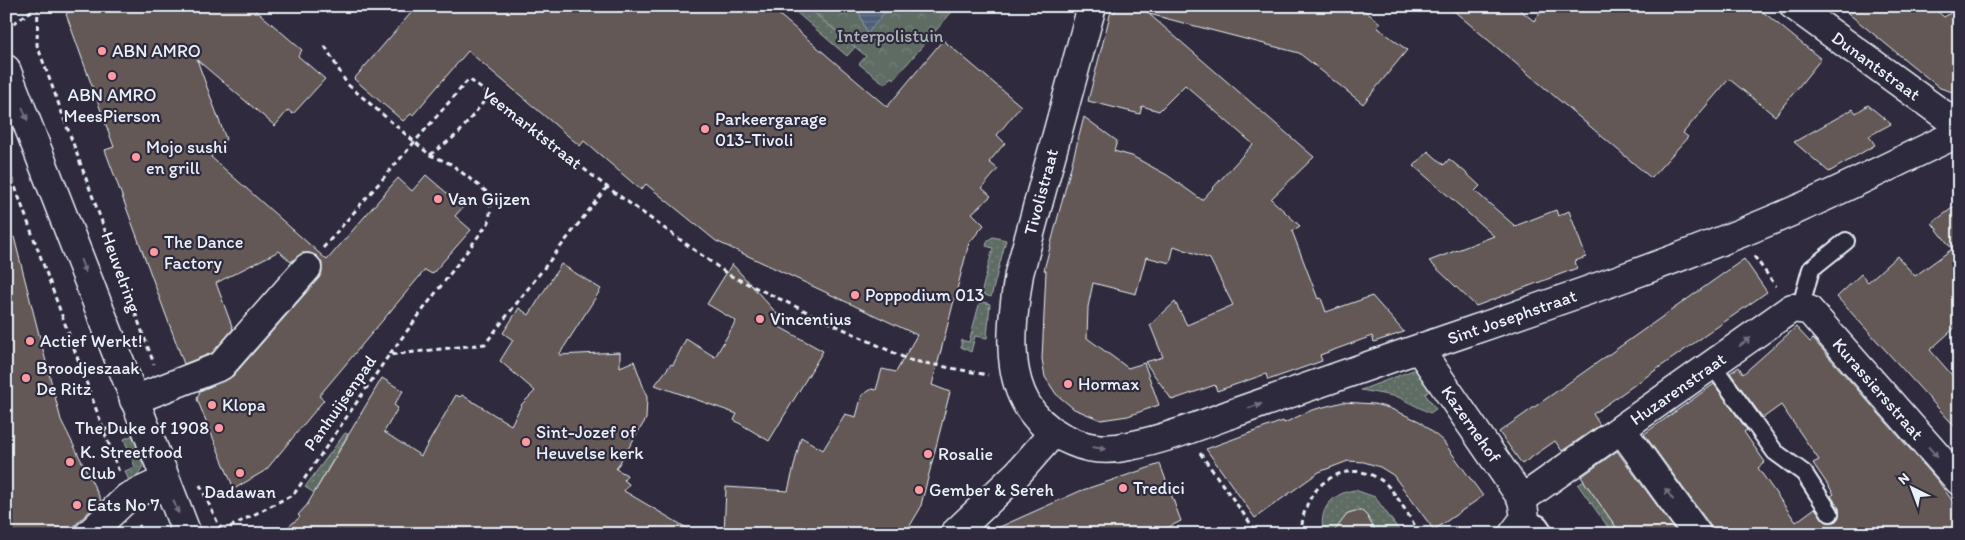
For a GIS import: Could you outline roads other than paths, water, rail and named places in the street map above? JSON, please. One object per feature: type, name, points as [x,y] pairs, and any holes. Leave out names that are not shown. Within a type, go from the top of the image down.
[{"type":"street","name":"Tivolistraat","points":[[1054,432],[1026,406],[1016,381],[1012,315],[1019,274],[1092,6]]},
{"type":"street","name":"Dunantstraat","points":[[1794,6],[1959,126]]},
{"type":"street","name":"Heuvelring","points":[[6,69],[164,480],[187,534]]},
{"type":"street","name":"Sint Josephstraat","points":[[1054,432],[1074,443],[1112,449],[1132,446],[1184,430],[1604,287],[1778,218],[1959,133]]},
{"type":"street","points":[[134,400],[221,366],[307,268]]},
{"type":"street","name":"Huzarenstraat","points":[[1698,534],[1621,428],[1796,309]]},
{"type":"street","name":"Kurassiersstraat","points":[[1796,309],[1809,310],[1959,481]]},
{"type":"street","name":"Kazernehof","points":[[1419,349],[1527,521],[1621,428]]},
{"type":"street","points":[[954,534],[1018,473],[1054,432]]},
{"type":"street","points":[[89,534],[128,497],[164,480]]},
{"type":"lane","points":[[1796,309],[1811,269],[1846,241]]},
{"type":"lane","points":[[1713,366],[1775,452],[1804,473],[1830,513]]},
{"type":"water","points":[[857,6],[890,6],[867,34]]},
{"type":"place","name":"ABN AMRO","points":[[102,51]]},
{"type":"place","name":"ABN AMRO MeesPierson","points":[[112,76]]},
{"type":"place","name":"Parkeergarage 013-Tivoli","points":[[705,129]]},
{"type":"place","name":"Mojo sushi en grill","points":[[136,157]]},
{"type":"place","name":"Van Gijzen","points":[[438,199]]},
{"type":"place","name":"The Dance Factory","points":[[154,252]]},
{"type":"place","name":"Poppodium 013","points":[[855,295]]},
{"type":"place","name":"Vincentius","points":[[760,319]]},
{"type":"place","name":"Actief Werkt!","points":[[30,341]]},
{"type":"place","name":"Broodjeszaak De Ritz","points":[[26,378]]},
{"type":"place","name":"Hormax","points":[[1068,384]]},
{"type":"place","name":"Klopa","points":[[212,405]]},
{"type":"place","name":"The Duke of 1908","points":[[219,428]]},
{"type":"place","name":"Sint-Jozef of Heuvelse kerk","points":[[526,442]]},
{"type":"place","name":"Rosalie","points":[[928,454]]},
{"type":"place","name":"K. Streetfood Club","points":[[70,462]]},
{"type":"place","name":"Dadawan","points":[[240,473]]},
{"type":"place","name":"Tredici","points":[[1123,488]]},
{"type":"place","name":"Gember & Sereh","points":[[919,490]]},
{"type":"place","name":"Eats No 7","points":[[77,505]]},
{"type":"park label","name":"Interpolistuin","points":[[890,36]]}]
